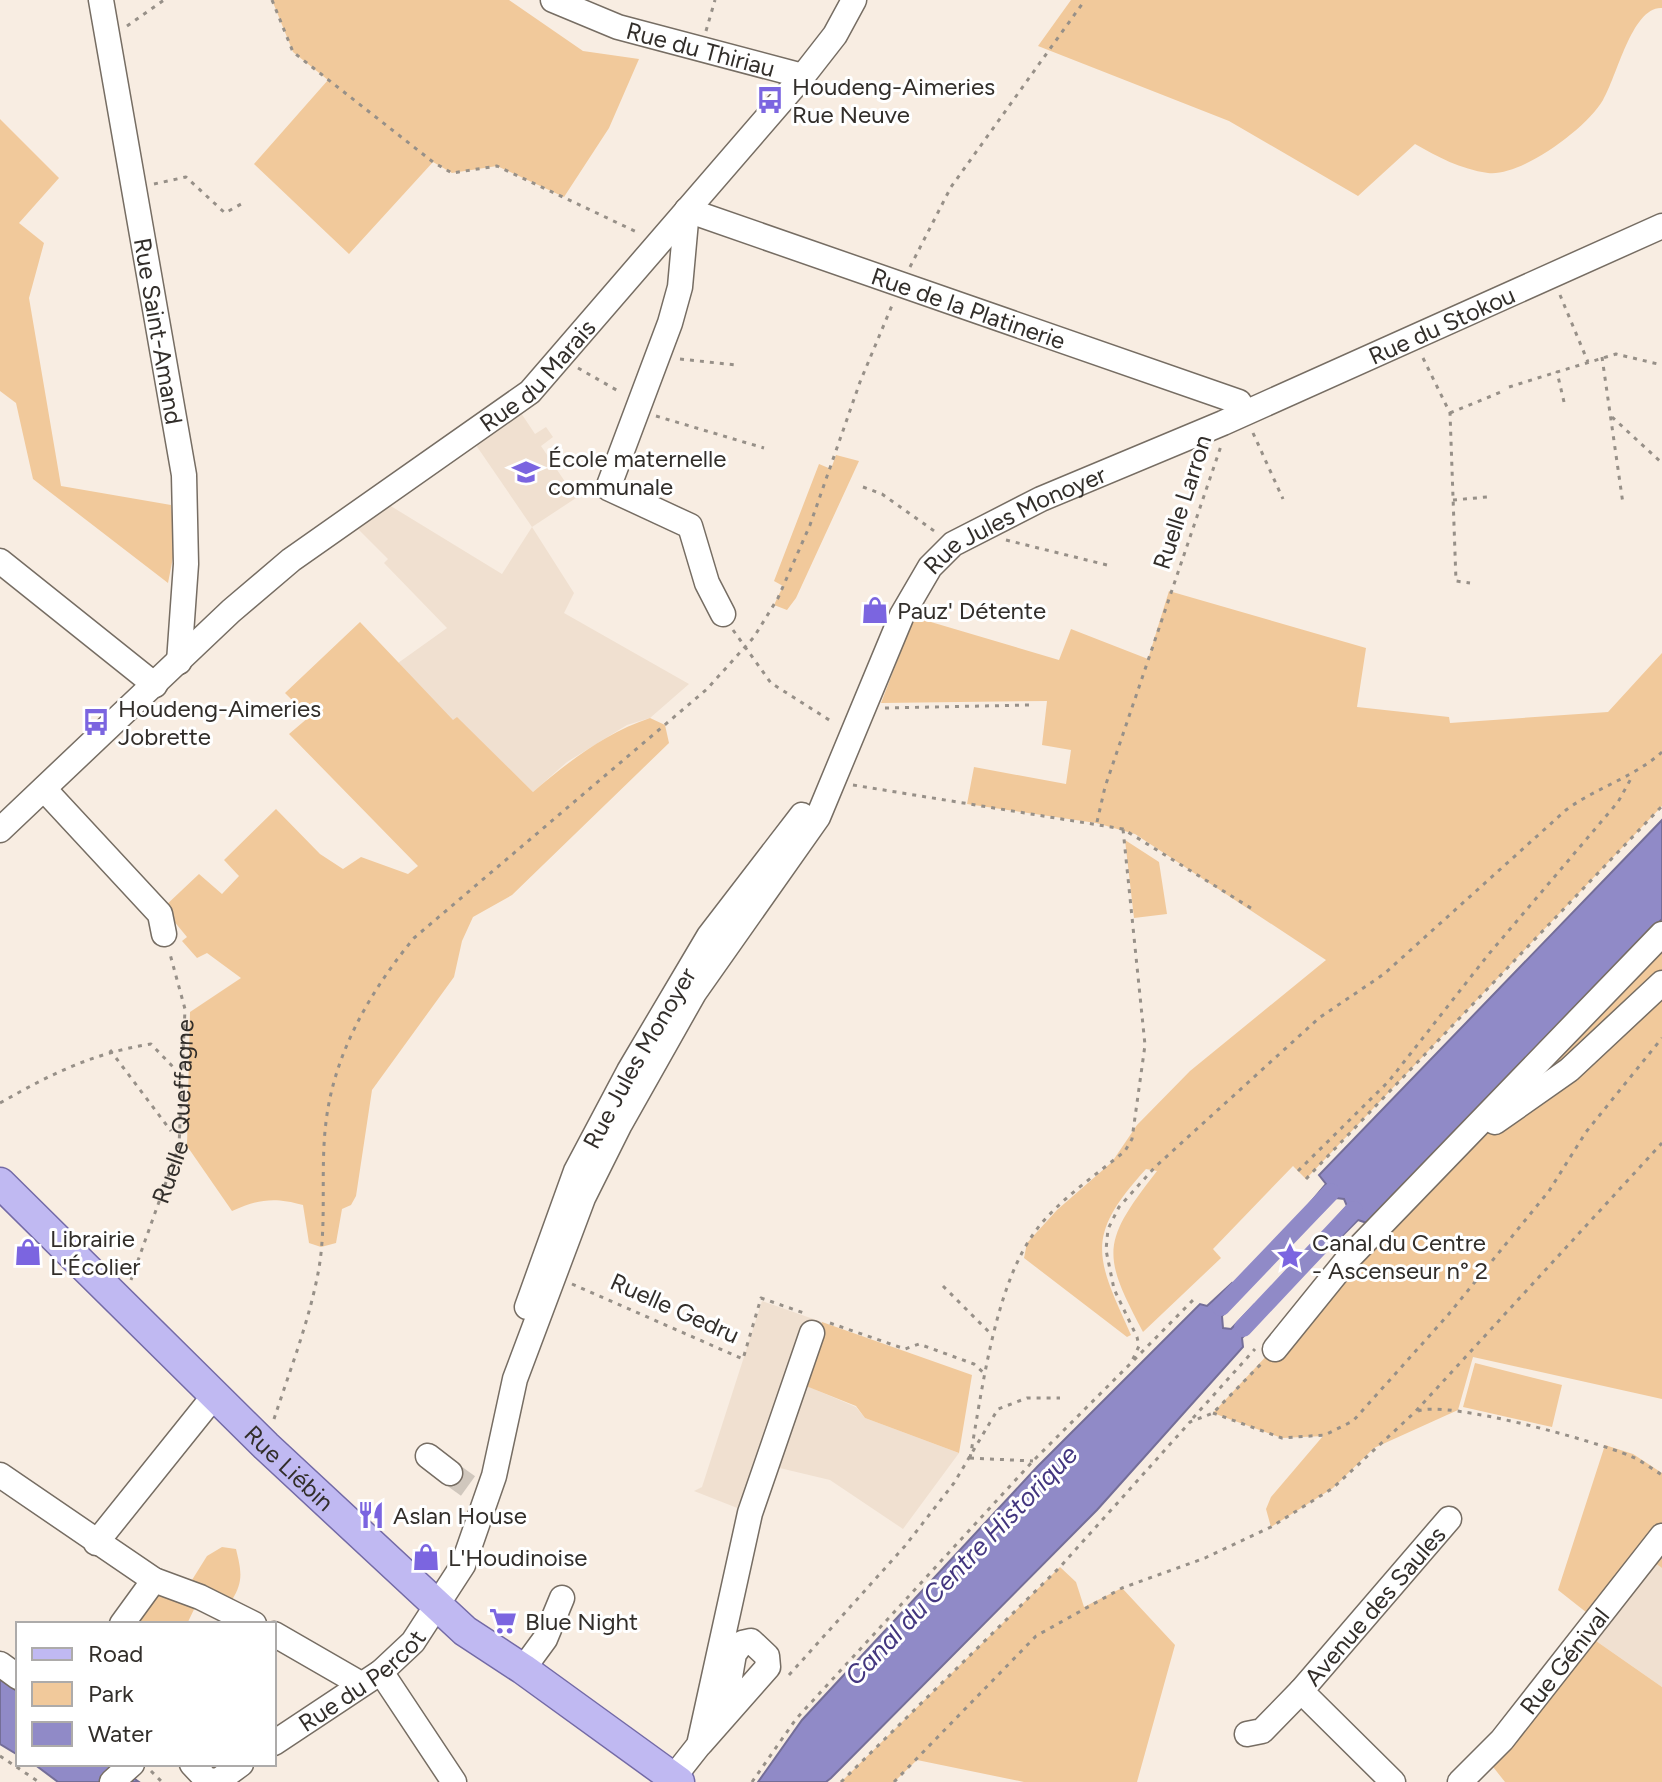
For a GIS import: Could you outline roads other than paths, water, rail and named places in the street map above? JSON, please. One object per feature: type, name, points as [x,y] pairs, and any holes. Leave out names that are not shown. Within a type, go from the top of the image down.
[{"type":"main road","name":"Rue Liébin","points":[[0,1183],[214,1396],[465,1631],[523,1669],[676,1780]]},
{"type":"street","name":"Rue Saint-Amand","points":[[101,0],[136,190],[186,496],[179,662]]},
{"type":"street","name":"Rue du Thiriau","points":[[553,0],[618,27],[803,76]]},
{"type":"street","name":"Rue du Marais","points":[[0,830],[231,611],[291,560],[376,497],[515,404],[562,359],[803,76],[835,35],[854,0]]},
{"type":"street","name":"Rue de la Platinerie","points":[[687,210],[902,282],[1239,402],[1233,417]]},
{"type":"street","points":[[687,210],[680,287],[660,357],[634,403],[608,488],[690,526],[707,583],[723,614]]},
{"type":"street","name":"Rue du Stokou","points":[[1233,417],[1662,226]]},
{"type":"street","name":"Rue Jules Monoyer","points":[[439,1608],[470,1551],[469,1486],[515,1379],[583,1198],[667,1036],[738,927],[818,817],[914,590],[930,567],[974,532],[1041,499],[1233,417]]},
{"type":"street","points":[[0,561],[155,685]]},
{"type":"street","name":"Rue Jules Monoyer","points":[[515,1379],[529,1298],[555,1225],[576,1171],[622,1083],[712,931],[796,822],[837,778]]},
{"type":"street","points":[[44,789],[160,914],[164,934]]},
{"type":"street","points":[[1268,1345],[1662,934]]},
{"type":"street","points":[[1473,1133],[1512,1114],[1569,1070],[1662,983]]},
{"type":"street","points":[[699,1745],[750,1513],[811,1322]]},
{"type":"street","points":[[96,1543],[214,1396]]},
{"type":"street","points":[[428,1456],[469,1486]]},
{"type":"street","points":[[0,1475],[154,1580],[200,1597],[250,1622]]},
{"type":"street","name":"Avenue des Saules","points":[[1247,1734],[1262,1731],[1301,1691],[1449,1519]]},
{"type":"street","name":"Rue Génival","points":[[1460,1782],[1502,1740],[1662,1536]]},
{"type":"street","points":[[123,1622],[154,1580]]},
{"type":"street","points":[[523,1669],[545,1639],[562,1598]]},
{"type":"street","name":"Rue du Percot","points":[[276,1742],[370,1678],[413,1642],[439,1608]]},
{"type":"street","points":[[276,1635],[370,1678],[454,1782]]},
{"type":"street","name":"Avenue des Saules","points":[[1301,1691],[1393,1782]]},
{"type":"street","points":[[676,1780],[699,1745],[723,1717]]},
{"type":"street","points":[[194,1766],[207,1780],[218,1781],[232,1766]]},
{"type":"water","points":[[1662,820],[1662,919],[1370,1224],[1358,1220],[1343,1235],[1332,1223],[1347,1206],[1344,1199],[1336,1198],[1321,1213],[1310,1203],[1326,1184],[1319,1175]]},
{"type":"water","points":[[1232,1283],[1242,1295],[1222,1316],[1223,1328],[1231,1329],[1254,1305],[1264,1314],[1242,1338],[1243,1347],[1097,1510],[831,1778],[826,1782],[758,1782],[802,1720],[1037,1467],[1200,1304],[1207,1306]]},
{"type":"water","points":[[0,1679],[16,1691],[16,1754],[0,1744]]},
{"type":"water","points":[[37,1766],[117,1766],[139,1782],[58,1782]]},
{"type":"waterway","name":"Canal du Centre Historique","points":[[1221,1307],[1331,1192]]},
{"type":"waterway","name":"Canal du Centre Historique","points":[[1243,1328],[1354,1210]]},
{"type":"tunnel","points":[[450,1473],[468,1486]]},
{"type":"place","name":"Houdeng-Aimeries Rue Neuve","points":[[770,100]]},
{"type":"place","name":"École maternelle communale","points":[[526,472]]},
{"type":"place","name":"Pauz' Détente","points":[[875,610]]},
{"type":"place","name":"Houdeng-Aimeries Jobrette","points":[[96,722]]},
{"type":"place","name":"Librairie L'Écolier","points":[[28,1252]]},
{"type":"place","name":"Canal du Centre - Ascenseur n° 2","points":[[1290,1256]]},
{"type":"place","name":"Aslan House","points":[[371,1515]]},
{"type":"place","name":"L'Houdinoise","points":[[426,1557]]},
{"type":"place","name":"Blue Night","points":[[503,1621]]}]
